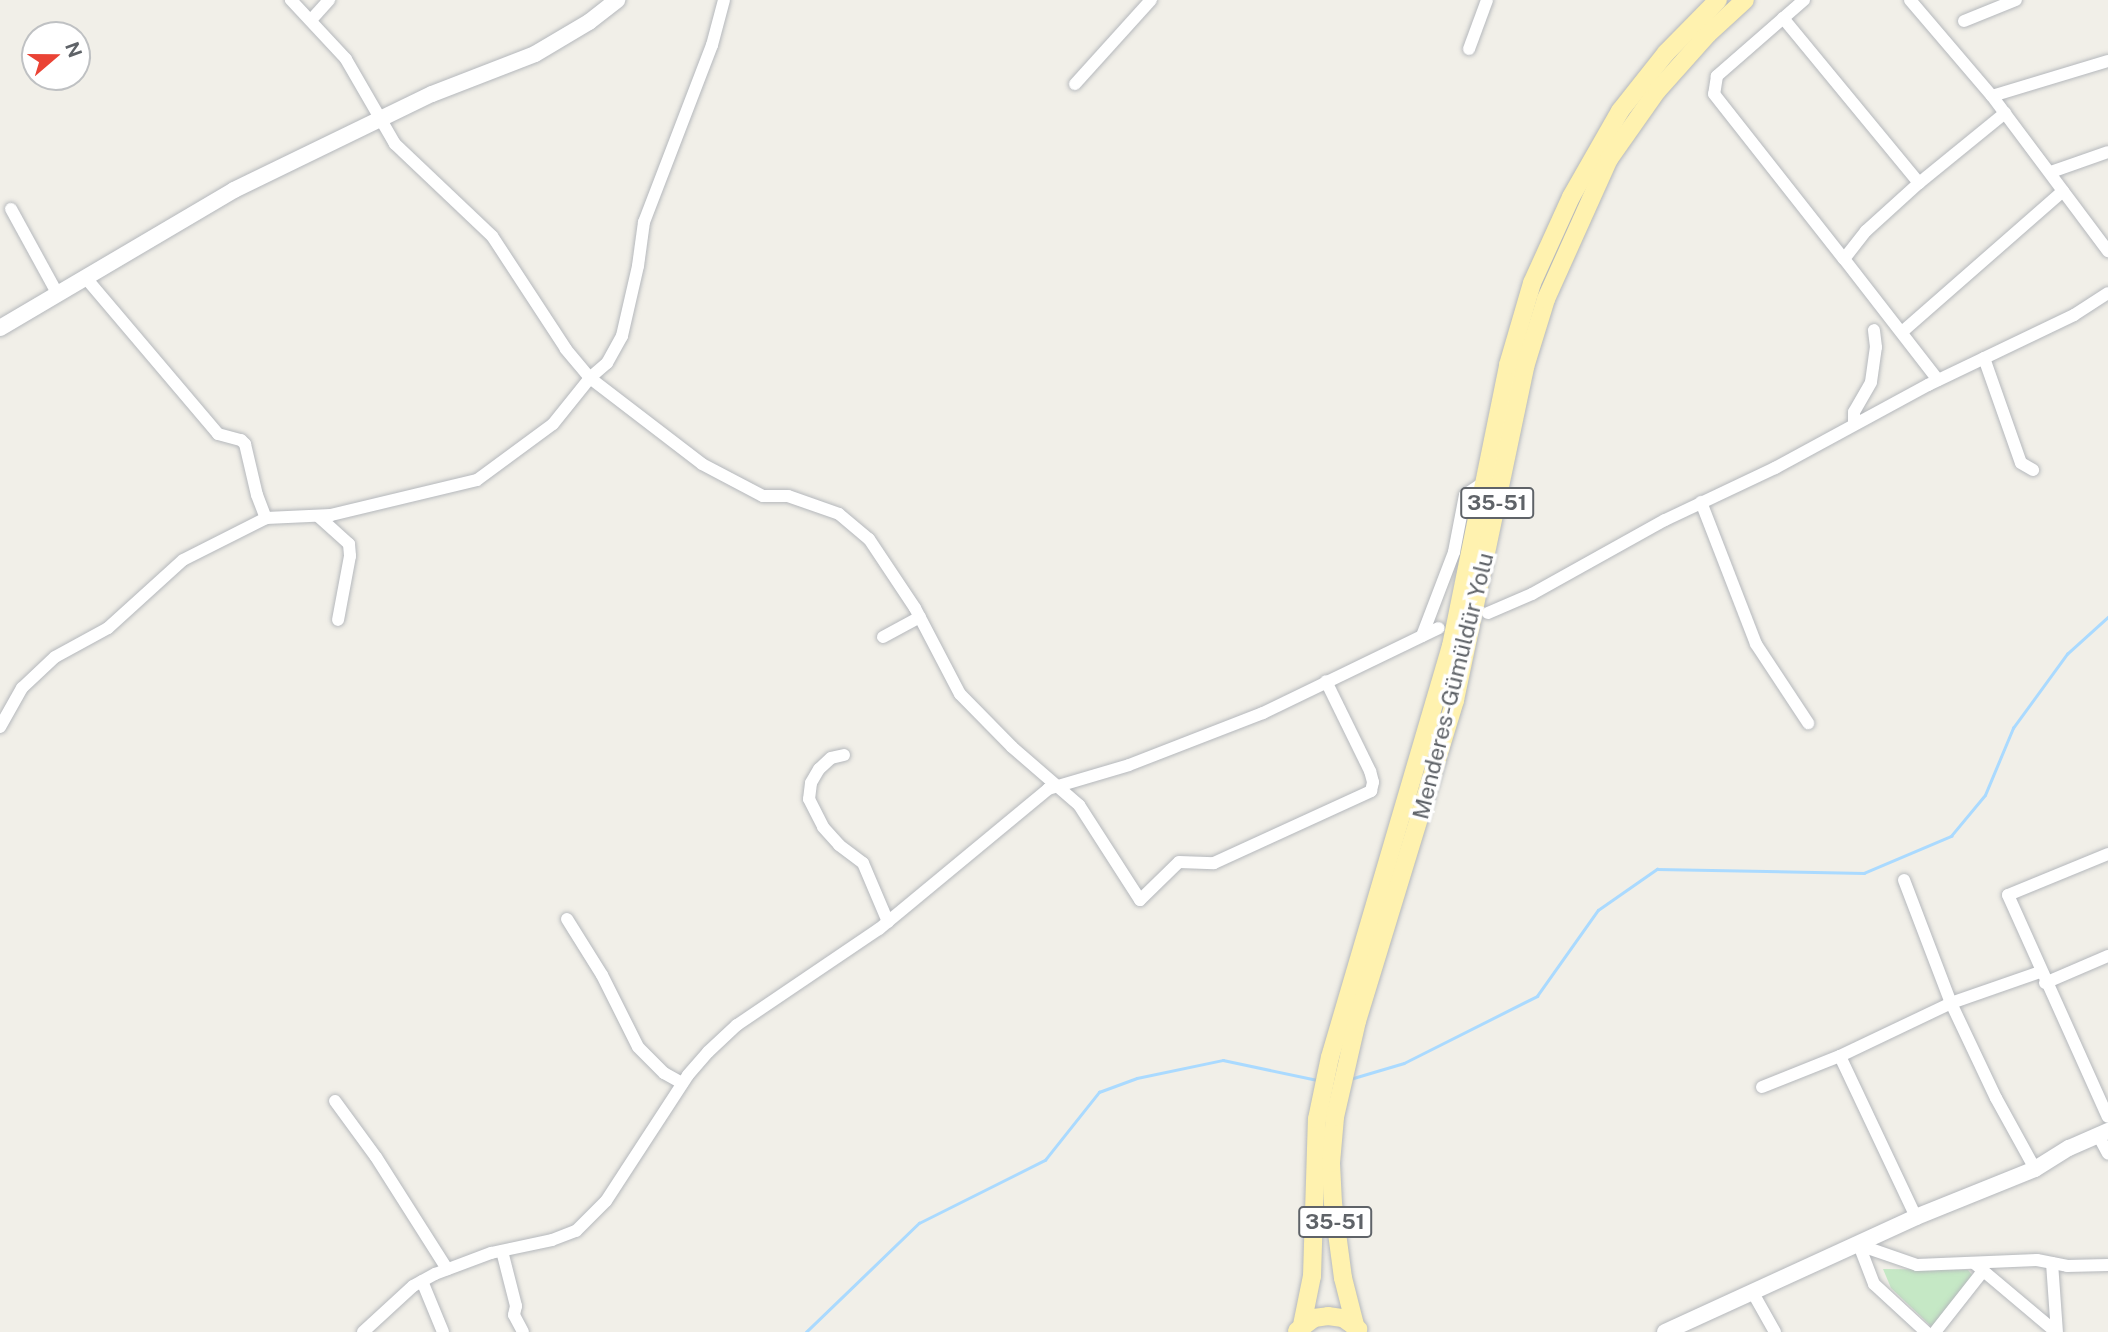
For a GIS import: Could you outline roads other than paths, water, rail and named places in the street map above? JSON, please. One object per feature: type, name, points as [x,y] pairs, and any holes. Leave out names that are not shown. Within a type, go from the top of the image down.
[{"type":"main road","name":"Menderes-Gümüldür Yolu","points":[[1326,1118],[1330,1057],[1447,659],[1508,365],[1532,283],[1571,197],[1620,111],[1666,53],[1718,0]]},
{"type":"main road","name":"Menderes-Gümüldür Yolu","points":[[1326,1118],[1349,1056],[1455,699],[1525,367],[1546,299],[1587,202],[1629,128],[1657,91],[1708,34],[1745,0]]},
{"type":"main road","name":"35-51","points":[[1326,1118],[1343,1278],[1358,1329]]},
{"type":"main road","name":"35-51","points":[[1299,1329],[1312,1276],[1326,1118]]},
{"type":"main road","name":"35-51","points":[[1299,1329],[1314,1318],[1328,1315],[1343,1318],[1358,1329]]},
{"type":"street","points":[[291,0],[346,58],[395,144],[492,236],[566,349],[590,378],[702,464],[763,496],[788,496],[839,514],[869,538],[920,617],[960,694],[1012,747],[1079,805],[1140,900],[1178,862],[1214,863],[1371,791],[1373,782],[1370,771],[1326,681]]},
{"type":"street","points":[[311,20],[329,0]]},
{"type":"street","points":[[0,727],[22,688],[55,657],[108,628],[183,560],[266,518],[331,515],[477,480],[492,472],[554,424],[590,378],[607,363],[622,336],[631,303],[644,222],[712,46],[724,0]]},
{"type":"street","points":[[1075,84],[1151,0]]},
{"type":"street","points":[[1469,49],[1487,0]]},
{"type":"street","points":[[1804,0],[1717,76],[1714,94],[1938,380]]},
{"type":"street","points":[[1910,0],[1992,96],[2063,191],[2104,238],[2108,251]]},
{"type":"street","points":[[1964,21],[2016,0]]},
{"type":"street","points":[[0,328],[233,190],[432,94],[535,54],[589,22],[614,1]]},
{"type":"street","points":[[1783,18],[1919,183]]},
{"type":"street","points":[[1992,96],[2108,61]]},
{"type":"street","points":[[1844,259],[1866,231],[1919,183],[2005,113]]},
{"type":"street","points":[[2051,172],[2108,152]]},
{"type":"street","points":[[1902,332],[2063,191]]},
{"type":"street","points":[[11,209],[57,293]]},
{"type":"street","points":[[85,277],[218,434],[241,440],[245,444],[257,495],[266,518]]},
{"type":"street","points":[[1488,613],[1532,594],[1701,502],[1775,468],[1938,380],[2074,314],[2108,293]]},
{"type":"street","points":[[1854,424],[1854,412],[1871,382],[1876,347],[1874,330]]},
{"type":"street","points":[[1984,358],[2021,463],[2033,470]]},
{"type":"street","points":[[1422,636],[1454,552],[1465,495],[1484,482]]},
{"type":"street","points":[[1701,502],[1756,644],[1808,723]]},
{"type":"street","points":[[318,516],[349,544],[350,556],[338,620]]},
{"type":"street","points":[[883,637],[920,617]]},
{"type":"street","points":[[363,1332],[422,1281],[447,1269],[576,1231],[606,1201],[682,1083],[708,1052],[737,1025],[888,922],[1048,789],[1172,749],[1263,713],[1439,628]]},
{"type":"street","points":[[844,755],[831,758],[818,769],[811,783],[809,799],[823,827],[839,845],[863,863],[888,922]]},
{"type":"street","points":[[2108,854],[2008,895],[2042,977],[2108,1117]]},
{"type":"street","points":[[1904,880],[1951,1003],[1996,1098],[2035,1169]]},
{"type":"street","points":[[568,919],[602,975],[638,1048],[664,1073],[682,1083]]},
{"type":"street","points":[[1762,1087],[1840,1056],[1951,1003],[2108,956]]},
{"type":"street","points":[[1840,1056],[1916,1217]]},
{"type":"street","points":[[335,1101],[376,1157],[447,1269]]},
{"type":"street","points":[[1665,1332],[1916,1217],[2035,1169],[2103,1133],[2108,1154]]},
{"type":"street","points":[[1859,1245],[1917,1265],[1979,1267],[2037,1260],[2108,1265]]},
{"type":"street","points":[[1859,1245],[1874,1284],[1926,1332]]},
{"type":"street","points":[[502,1251],[516,1306],[514,1315],[523,1332]]},
{"type":"street","points":[[2052,1263],[2056,1332]]},
{"type":"street","points":[[1934,1332],[1979,1267]]},
{"type":"street","points":[[1979,1267],[2056,1332]]},
{"type":"street","points":[[422,1281],[443,1332]]},
{"type":"street","points":[[1753,1293],[1775,1332]]},
{"type":"waterway","points":[[1350,1079],[1404,1063],[1537,996],[1598,910],[1657,869],[1864,873],[1951,836],[1985,795],[2013,728],[2067,654],[2108,617]]},
{"type":"waterway","points":[[806,1332],[919,1223],[1045,1160],[1099,1092],[1137,1078],[1223,1060],[1317,1080]]}]
